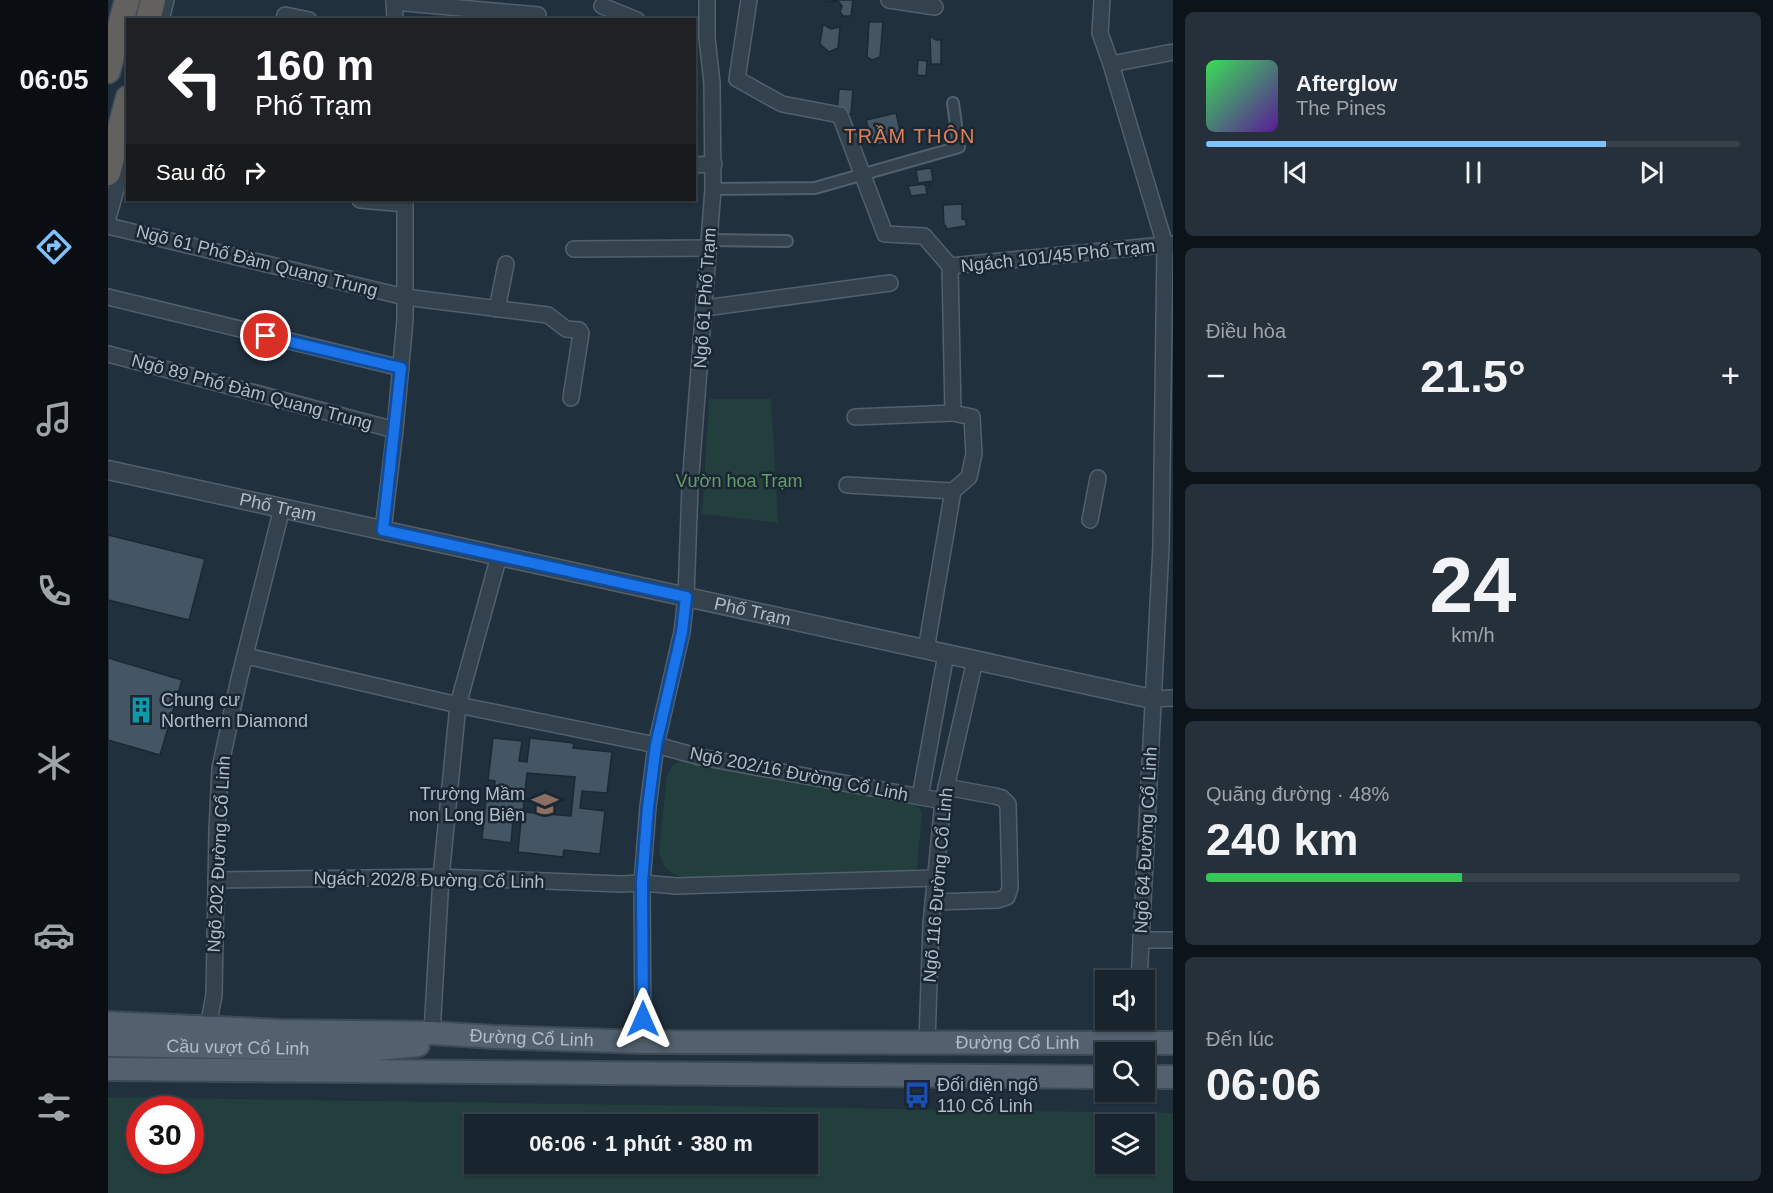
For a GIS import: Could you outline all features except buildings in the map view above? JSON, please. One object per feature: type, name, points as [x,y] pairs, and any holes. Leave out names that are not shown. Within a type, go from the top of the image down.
[{"type":"highway","points":[[108,71],[127,0]]},
{"type":"highway","points":[[148,18],[153,0]]},
{"type":"highway","points":[[108,173],[126,106]]},
{"type":"main road","name":"Đường Cổ Linh","points":[[108,1023],[280,1031],[432,1033],[644,1042],[1137,1038],[1173,1043]]},
{"type":"main road","name":"Cầu vượt Cổ Linh","points":[[108,1045],[368,1050],[495,1037]]},
{"type":"main road","name":"Cầu vượt Cổ Linh","points":[[368,1050],[495,1071]]},
{"type":"main road","name":"Đường Cổ Linh","points":[[108,1069],[1095,1077]]},
{"type":"main road","points":[[1155,1077],[1173,1077]]},
{"type":"street","points":[[162,18],[166,0]]},
{"type":"street","name":"Ngõ 61 Phố Trạm","points":[[644,1042],[642,883],[648,807],[656,745],[682,632],[686,597],[690,486],[710,244],[714,164],[712,83],[701,37],[706,0]]},
{"type":"street","points":[[749,0],[737,79],[782,104],[840,116],[885,234],[924,236],[950,266],[953,413]]},
{"type":"street","points":[[889,0],[935,7]]},
{"type":"street","name":"Ngõ 64 Đường Cổ Linh","points":[[1102,0],[1100,33],[1169,245],[1168,463],[1152,699],[1141,970]]},
{"type":"street","points":[[395,18],[394,1],[538,15]]},
{"type":"street","points":[[602,6],[632,18]]},
{"type":"street","points":[[284,18],[285,15],[299,18]]},
{"type":"street","points":[[1111,64],[1173,52]]},
{"type":"street","points":[[713,189],[815,188],[959,147],[953,103]]},
{"type":"street","points":[[108,218],[126,149]]},
{"type":"street","points":[[696,165],[714,164]]},
{"type":"street","points":[[382,201],[405,202],[405,320],[383,530]]},
{"type":"street","name":"Ngõ 61 Phố Đàm Quang Trung","points":[[108,226],[405,297],[548,315],[566,328],[579,330],[581,333],[571,398]]},
{"type":"street","points":[[574,249],[787,242]]},
{"type":"street","name":"Ngách 101/45 Phố Trạm","points":[[950,266],[1169,245]]},
{"type":"street","points":[[496,309],[506,264]]},
{"type":"street","points":[[705,308],[890,283]]},
{"type":"street","points":[[108,297],[401,368]]},
{"type":"street","name":"Ngõ 89 Phố Đàm Quang Trung","points":[[108,354],[395,430]]},
{"type":"street","points":[[855,417],[953,413],[972,417],[974,454],[969,477],[953,490],[926,650]]},
{"type":"street","name":"Phố Trạm","points":[[108,470],[1152,699]]},
{"type":"street","points":[[1090,520],[1098,478]]},
{"type":"street","points":[[848,485],[953,490]]},
{"type":"street","name":"Ngõ 202 Đường Cổ Linh","points":[[208,1027],[214,995],[220,768],[239,679],[282,508]]},
{"type":"street","points":[[432,1033],[441,877],[458,705],[499,556]]},
{"type":"street","points":[[1157,620],[1173,619]]},
{"type":"street","points":[[920,797],[946,654]]},
{"type":"street","name":"Ngõ 202/16 Đường Cổ Linh","points":[[246,656],[458,705],[656,745],[700,757],[920,797],[945,794],[1002,798],[1008,804],[1010,888],[1007,897],[998,900],[933,902]]},
{"type":"street","name":"Ngõ 116 Đường Cổ Linh","points":[[927,1041],[933,902],[945,794],[975,660]]},
{"type":"street","points":[[1152,699],[1173,698]]},
{"type":"street","name":"Ngách 202/8 Đường Cổ Linh","points":[[216,880],[441,877],[677,886],[936,878]]},
{"type":"street","points":[[1142,939],[1173,940]]},
{"type":"green space","name":"Vườn hoa Trạm","points":[[709,399],[771,399],[778,523],[702,514]]},
{"type":"green space","points":[[681,760],[912,802],[922,812],[917,867],[914,873],[684,879],[667,869],[659,851],[667,776],[672,766]]},
{"type":"green space","points":[[108,1097],[126,1097],[126,1174],[204,1174],[204,1098],[1173,1113],[1173,1193],[108,1193]]},
{"type":"place","name":"Chung cư Northern Diamond","points":[[141,710]]},
{"type":"place","name":"Trường Mầm non Long Biên","points":[[545,804]]},
{"type":"place","name":"Đối diện ngõ 110 Cổ Linh","points":[[917,1095]]},
{"type":"district","name":"TRẦM THÔN","points":[[910,136]]},
{"type":"route","points":[[266,336],[401,368],[383,530],[686,597],[682,632],[656,745],[648,807],[642,883],[643,1019]]}]
